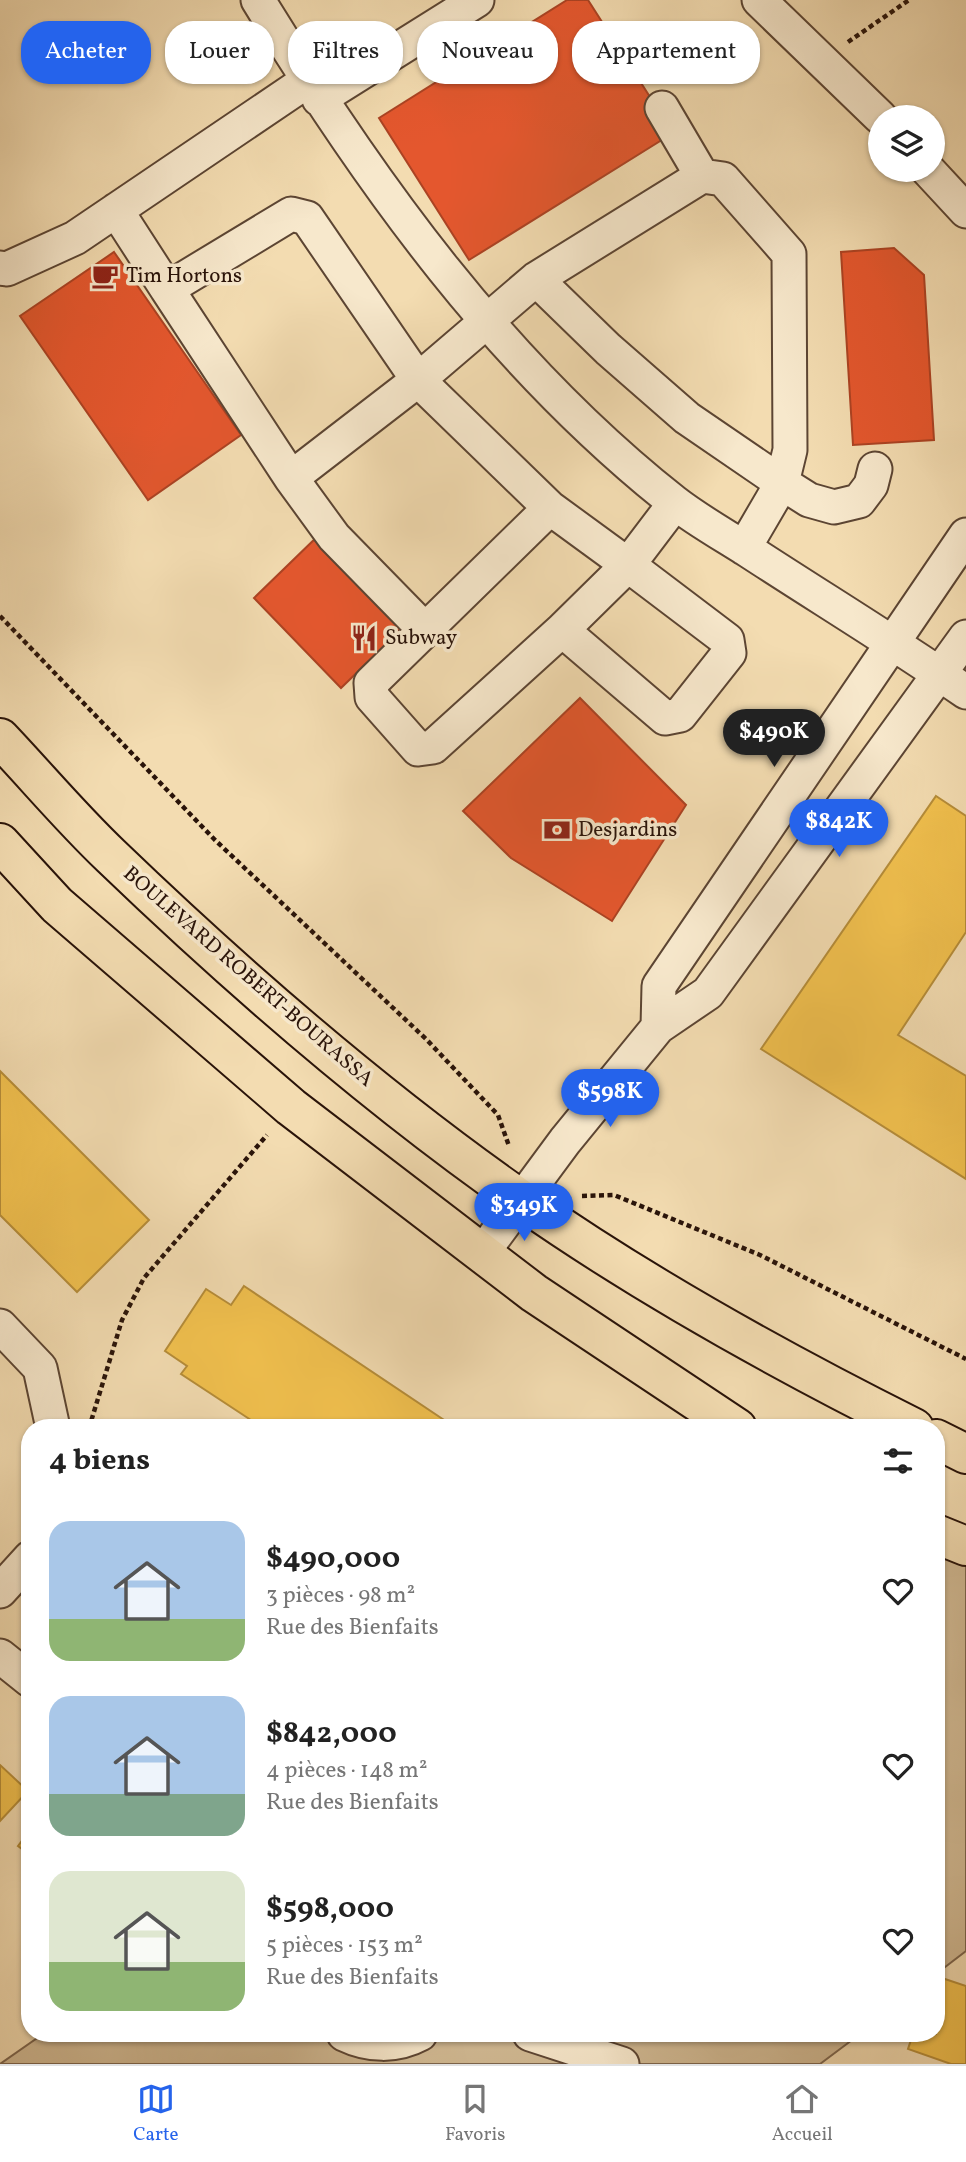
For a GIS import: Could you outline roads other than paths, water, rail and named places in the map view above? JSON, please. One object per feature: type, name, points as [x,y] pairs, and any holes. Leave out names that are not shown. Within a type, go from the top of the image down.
[{"type":"highway","name":"BOULEVARD ROBERT-BOURASSA","points":[[0,737],[109,855],[339,1062],[523,1201],[605,1255],[748,1340],[897,1419]]},
{"type":"highway","points":[[0,843],[57,905],[291,1107],[534,1293],[723,1419]]},
{"type":"highway","points":[[945,1444],[966,1454]]},
{"type":"highway","points":[[945,1538],[966,1546]]},
{"type":"street","points":[[258,0],[313,90],[418,239],[487,322],[559,402],[675,503],[953,683]]},
{"type":"street","points":[[0,268],[7,269],[75,238],[116,210],[313,90],[477,0]]},
{"type":"street","points":[[759,0],[868,105]]},
{"type":"street","points":[[662,108],[702,176]]},
{"type":"street","points":[[945,170],[966,182]]},
{"type":"street","points":[[291,478],[418,380],[536,279],[702,176],[723,179],[789,254],[790,450],[782,483],[744,548]]},
{"type":"street","points":[[939,182],[966,211]]},
{"type":"street","points":[[116,210],[291,478],[334,537],[425,630]]},
{"type":"street","points":[[167,289],[291,214],[307,218],[418,380],[550,508],[727,640],[729,653],[680,715],[665,718],[562,630]]},
{"type":"street","points":[[536,279],[608,349],[687,418],[809,500],[834,507],[859,501],[871,485],[875,469]]},
{"type":"street","points":[[550,508],[371,683],[372,697],[418,749],[433,747],[562,630],[628,565],[675,503]]},
{"type":"street","points":[[658,1027],[659,986],[966,535]]},
{"type":"street","points":[[483,1252],[565,1141],[658,1027],[708,993],[953,683],[966,637]]},
{"type":"street","points":[[0,1326],[40,1368],[51,1419]]},
{"type":"street","points":[[0,1591],[21,1568]]},
{"type":"street","points":[[0,1656],[21,1673]]},
{"type":"street","points":[[367,2042],[391,2042]]},
{"type":"street","points":[[555,2042],[622,2064]]},
{"type":"place","name":"Tim Hortons","points":[[105,276]]},
{"type":"place","name":"Subway","points":[[364,638]]},
{"type":"place","name":"Desjardins","points":[[557,830]]}]
